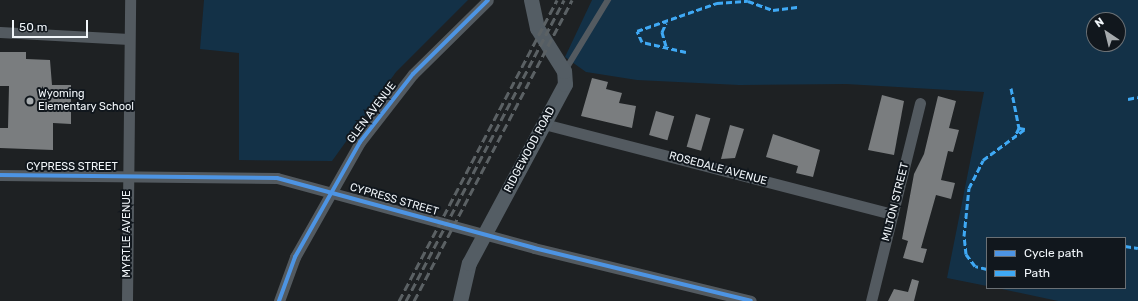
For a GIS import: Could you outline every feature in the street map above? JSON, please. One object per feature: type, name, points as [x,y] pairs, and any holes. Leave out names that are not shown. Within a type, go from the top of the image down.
[{"type":"street","name":"MYRTLE AVENUE","points":[[127,301],[127,176],[130,0]]},
{"type":"street","name":"GLEN AVENUE","points":[[279,301],[295,257],[329,191],[389,104],[488,0]]},
{"type":"street","points":[[531,0],[537,28],[564,71]]},
{"type":"street","points":[[0,32],[129,39]]},
{"type":"street","name":"RIDGEWOOD ROAD","points":[[460,301],[469,263],[564,84],[564,71]]},
{"type":"street","name":"MILTON STREET","points":[[871,301],[920,103]]},
{"type":"street","name":"ROSEDALE AVENUE","points":[[544,124],[893,214]]},
{"type":"street","name":"CYPRESS STREET","points":[[0,175],[252,176],[329,191],[485,234],[751,301]]},
{"type":"lane","points":[[564,71],[608,0]]},
{"type":"shaded area","points":[[204,0],[468,0],[396,72],[332,161],[239,160],[239,53],[200,49]]},
{"type":"shaded area","points":[[592,0],[1138,0],[1138,301],[1058,301],[1002,289],[1126,289],[1126,237],[986,237],[986,286],[947,278],[984,92],[846,84],[739,85],[637,80],[586,72],[565,57]]},
{"type":"building","name":"Wyoming Elementary School","points":[[0,52],[26,52],[26,59],[50,60],[52,85],[71,85],[71,124],[53,123],[53,150],[0,148],[0,128],[8,128],[9,86],[0,86]]},
{"type":"building","points":[[592,78],[608,82],[606,89],[622,93],[619,103],[636,106],[632,128],[581,116]]},
{"type":"building","points":[[882,95],[904,101],[894,155],[868,150]]},
{"type":"building","points":[[938,96],[956,101],[949,128],[959,130],[953,152],[948,151],[941,180],[955,183],[951,199],[936,195],[921,248],[927,249],[923,263],[903,258],[908,241],[902,239],[914,174],[924,154]]},
{"type":"building","points":[[656,111],[674,116],[667,140],[649,135]]},
{"type":"building","points":[[696,114],[710,118],[701,151],[687,147]]},
{"type":"building","points":[[730,125],[744,129],[735,158],[721,159]]},
{"type":"building","points":[[773,134],[820,150],[813,177],[796,173],[798,166],[766,157]]},
{"type":"building","points":[[912,279],[919,281],[914,301],[888,301],[894,289],[908,292]]},
{"type":"railway","points":[[399,301],[557,0]]},
{"type":"railway","points":[[406,301],[564,0]]},
{"type":"railway","points":[[414,301],[572,0]]},
{"type":"marked path","points":[[686,52],[642,42],[637,31],[717,3],[748,1],[773,10],[799,7]]},
{"type":"marked path","points":[[666,23],[662,32],[666,46]]},
{"type":"marked path","points":[[1011,88],[1019,128]]},
{"type":"marked path","points":[[1128,99],[1138,97]]},
{"type":"marked path","points":[[986,269],[975,266],[966,254],[964,236],[969,188],[983,160],[1025,129],[1019,128],[1015,136]]},
{"type":"marked path","points":[[1126,246],[1138,248]]},
{"type":"cycle path","points":[[279,301],[295,257],[360,142],[413,74],[488,0]]},
{"type":"cycle path","points":[[0,175],[277,178],[534,248],[751,301]]},
{"type":"place","name":"Wyoming Elementary School","points":[[30,101]]}]
